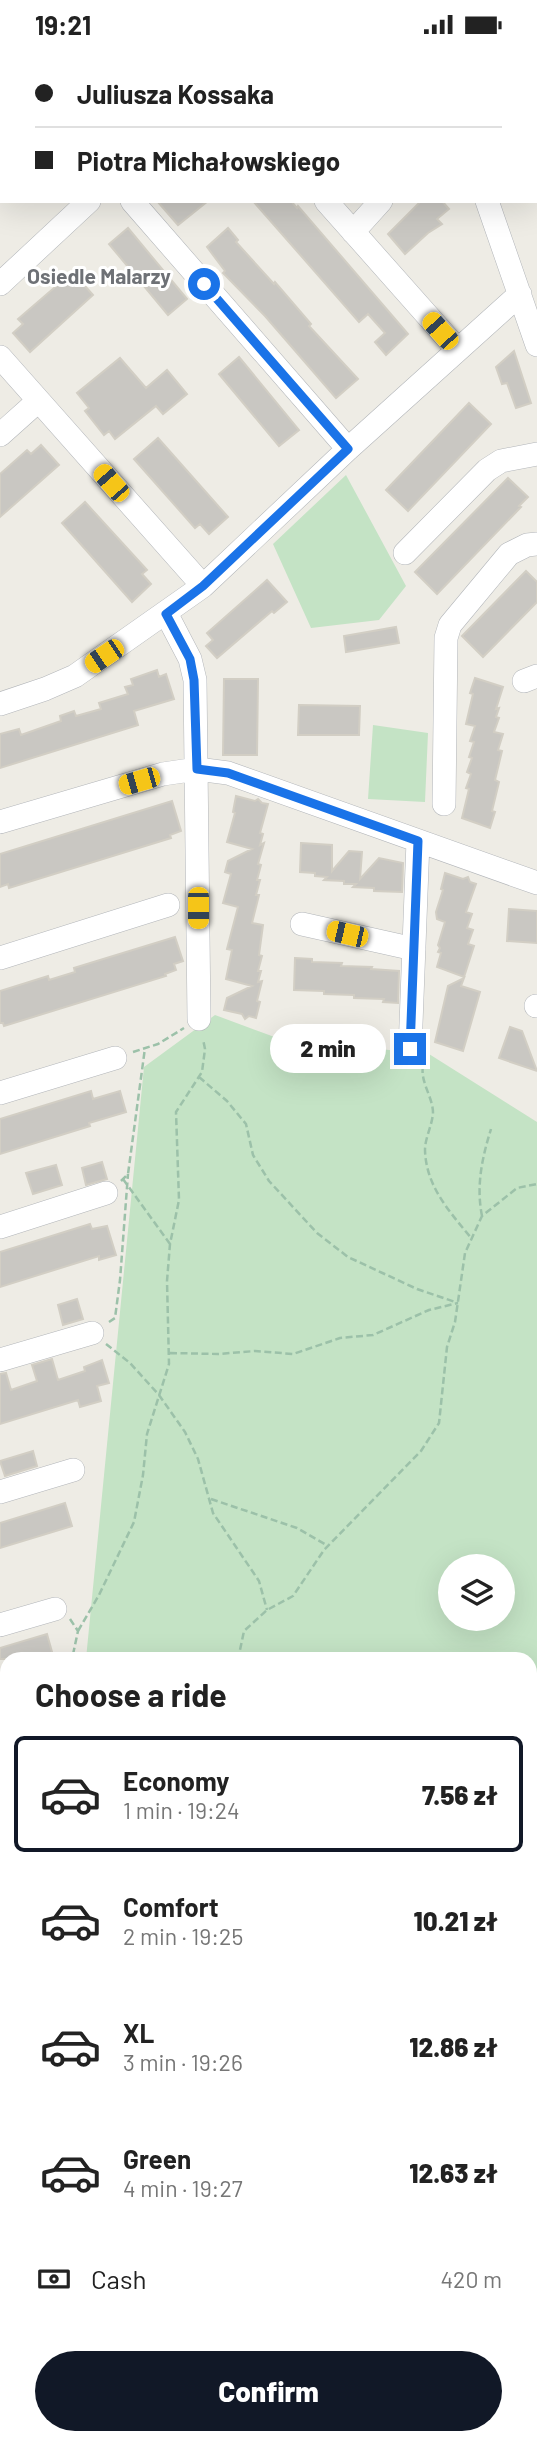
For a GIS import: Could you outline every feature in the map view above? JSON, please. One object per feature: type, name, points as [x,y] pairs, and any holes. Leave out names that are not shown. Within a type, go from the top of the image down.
[{"type":"street","points":[[0,284],[87,203]]},
{"type":"street","points":[[134,203],[348,449]]},
{"type":"street","points":[[328,203],[458,350]]},
{"type":"street","points":[[353,232],[379,203]]},
{"type":"street","points":[[488,203],[537,345]]},
{"type":"street","points":[[0,703],[75,676],[203,586],[348,449],[520,295]]},
{"type":"street","points":[[0,357],[203,586]]},
{"type":"street","points":[[0,435],[38,401]]},
{"type":"street","points":[[405,552],[487,470],[501,461],[537,454]]},
{"type":"street","points":[[444,804],[446,638],[450,625],[509,554],[527,545],[537,544]]},
{"type":"street","points":[[166,614],[190,659],[194,680],[199,1019]]},
{"type":"street","points":[[0,822],[163,774],[197,769],[228,773],[537,883]]},
{"type":"street","points":[[417,1055],[414,949],[418,841]]},
{"type":"street","points":[[0,958],[168,905]]},
{"type":"street","points":[[302,924],[414,949]]},
{"type":"street","points":[[0,1093],[115,1058]]},
{"type":"street","points":[[0,1227],[119,1186]]},
{"type":"street","points":[[0,1360],[92,1333]]},
{"type":"street","points":[[0,1492],[74,1470]]},
{"type":"street","points":[[0,1625],[55,1609]]},
{"type":"path","points":[[73,1652],[78,1630],[100,1595],[134,1522],[147,1434],[169,1364],[167,1281],[170,1244],[179,1200],[176,1112],[202,1072],[205,1049],[199,1019],[158,1044],[115,1058]]},
{"type":"path","points":[[145,1048],[128,1174],[119,1186],[115,1318],[92,1333],[130,1363],[159,1395],[185,1432],[198,1459],[213,1513],[259,1581],[267,1610]]},
{"type":"path","points":[[417,1055],[433,1111],[425,1148],[428,1175],[441,1201],[472,1239]]},
{"type":"path","points":[[199,1077],[227,1101],[246,1124],[253,1155],[269,1181],[317,1233],[348,1257],[416,1289],[458,1303]]},
{"type":"path","points":[[482,1216],[479,1201],[481,1161],[491,1129]]},
{"type":"path","points":[[119,1186],[128,1174]]},
{"type":"path","points":[[239,1652],[244,1631],[267,1610],[293,1595],[328,1546],[421,1451],[439,1423],[447,1347],[455,1322],[465,1253],[482,1216],[517,1188],[537,1184]]},
{"type":"path","points":[[119,1186],[170,1244]]},
{"type":"path","points":[[168,1353],[218,1354],[255,1351],[293,1354],[340,1338],[373,1335],[429,1310],[458,1303]]},
{"type":"path","points":[[210,1499],[297,1528],[328,1546]]},
{"type":"path","points":[[55,1609],[70,1618],[78,1630]]},
{"type":"green space","points":[[346,475],[406,586],[379,620],[311,628],[273,544]]},
{"type":"green space","points":[[373,725],[428,733],[425,802],[368,799]]},
{"type":"green space","points":[[215,1015],[280,1039],[429,1054],[537,1122],[537,1652],[87,1652],[144,1067]]},
{"type":"building","points":[[159,203],[206,203],[178,225]]},
{"type":"building","points":[[255,203],[293,203],[297,208],[298,206],[408,334],[386,355],[375,342],[385,333],[368,314],[359,322]]},
{"type":"building","points":[[419,203],[444,203],[449,209],[437,219],[442,224],[405,254],[388,234]]},
{"type":"building","points":[[128,228],[187,299],[168,315],[109,244]]},
{"type":"building","points":[[228,228],[238,240],[236,242],[274,284],[275,282],[311,324],[309,326],[358,379],[336,398],[265,316],[223,273],[225,271],[207,247]]},
{"type":"building","points":[[76,276],[93,295],[30,352],[13,333],[23,324],[18,319],[62,281],[66,285]]},
{"type":"building","points":[[514,351],[531,403],[516,408],[507,383],[502,384],[496,367]]},
{"type":"building","points":[[239,357],[299,430],[279,446],[219,374]]},
{"type":"building","points":[[120,358],[146,388],[167,370],[187,394],[163,414],[156,406],[115,439],[109,431],[104,435],[85,411],[89,408],[77,393]]},
{"type":"building","points":[[469,403],[491,424],[408,511],[386,490]]},
{"type":"building","points":[[158,438],[228,517],[209,534],[200,524],[195,528],[134,459]]},
{"type":"building","points":[[41,445],[59,465],[0,517],[0,474],[27,450],[31,454]]},
{"type":"building","points":[[508,478],[528,497],[437,594],[415,572]]},
{"type":"building","points":[[85,502],[147,570],[142,574],[151,584],[132,602],[62,523]]},
{"type":"building","points":[[526,571],[537,582],[537,602],[483,657],[462,636]]},
{"type":"building","points":[[267,580],[287,602],[274,613],[272,611],[217,658],[206,646],[213,640],[207,633]]},
{"type":"building","points":[[396,627],[399,643],[346,652],[344,636]]},
{"type":"building","points":[[157,670],[159,677],[166,674],[174,699],[134,711],[138,725],[0,768],[0,734],[19,729],[21,735],[61,721],[60,716],[74,711],[76,716],[101,709],[99,703],[128,694],[125,687],[133,685],[131,679]]},
{"type":"building","points":[[475,678],[503,687],[496,709],[499,708],[496,717],[499,718],[494,732],[503,734],[498,750],[502,751],[495,780],[499,782],[492,811],[495,812],[490,828],[462,818],[471,774],[467,772],[472,758],[469,757],[474,742],[470,741],[475,726],[466,724]]},
{"type":"building","points":[[224,679],[258,679],[257,755],[223,755]]},
{"type":"building","points":[[299,705],[360,706],[359,735],[298,735]]},
{"type":"building","points":[[236,796],[255,801],[258,799],[268,804],[260,833],[263,834],[260,845],[264,843],[258,864],[261,865],[256,895],[259,895],[252,923],[263,925],[259,955],[262,956],[258,971],[261,971],[258,982],[262,981],[257,1001],[260,1002],[256,1018],[249,1016],[245,1019],[242,1014],[224,1010],[227,998],[252,986],[226,979],[232,950],[227,949],[238,907],[223,903],[231,874],[225,872],[228,861],[252,849],[227,842],[235,813]]},
{"type":"building","points":[[172,801],[181,831],[170,835],[171,838],[9,888],[8,884],[0,887],[0,854]]},
{"type":"building","points":[[301,843],[332,845],[332,871],[349,851],[362,852],[360,879],[379,858],[403,863],[402,892],[353,887],[356,884],[324,880],[327,877],[300,872]]},
{"type":"building","points":[[445,873],[463,879],[468,877],[470,882],[476,884],[466,912],[472,914],[467,928],[473,930],[468,944],[474,946],[464,977],[437,967],[441,953],[438,952],[438,945],[445,922],[437,919],[436,912]]},
{"type":"building","points":[[509,909],[537,911],[537,943],[507,941]]},
{"type":"building","points":[[175,937],[183,961],[174,964],[176,970],[165,974],[166,976],[4,1026],[0,1023],[0,991],[48,976],[49,980],[75,972],[74,968]]},
{"type":"building","points":[[295,958],[312,959],[312,962],[342,963],[341,966],[399,971],[398,1003],[383,1002],[384,999],[354,998],[354,995],[324,994],[324,991],[294,990]]},
{"type":"building","points":[[464,978],[461,986],[480,992],[463,1051],[435,1042],[448,986]]},
{"type":"building","points":[[510,1027],[522,1031],[537,1071],[499,1058]]},
{"type":"building","points":[[91,1091],[93,1099],[120,1091],[126,1112],[0,1154],[0,1119]]},
{"type":"building","points":[[102,1162],[107,1179],[86,1185],[82,1168]]},
{"type":"building","points":[[56,1165],[62,1185],[33,1194],[26,1173]]},
{"type":"building","points":[[90,1224],[92,1229],[107,1226],[116,1255],[99,1260],[99,1256],[0,1287],[0,1252]]},
{"type":"building","points":[[77,1299],[83,1319],[63,1325],[58,1305]]},
{"type":"building","points":[[52,1359],[58,1380],[85,1371],[84,1367],[102,1360],[109,1383],[97,1386],[101,1401],[80,1407],[78,1400],[0,1424],[0,1374],[6,1373],[11,1390],[37,1381],[32,1365]]},
{"type":"building","points":[[33,1451],[37,1466],[5,1476],[0,1461]]},
{"type":"building","points":[[65,1503],[72,1526],[0,1548],[0,1523]]},
{"type":"building","points":[[47,1634],[52,1652],[0,1652],[0,1648]]},
{"type":"district","name":"Osiedle Malarzy","points":[[99,275]]},
{"type":"route","points":[[204,284],[348,449],[203,586],[166,614],[190,659],[194,680],[197,769],[228,773],[418,841],[410,1049]]}]
